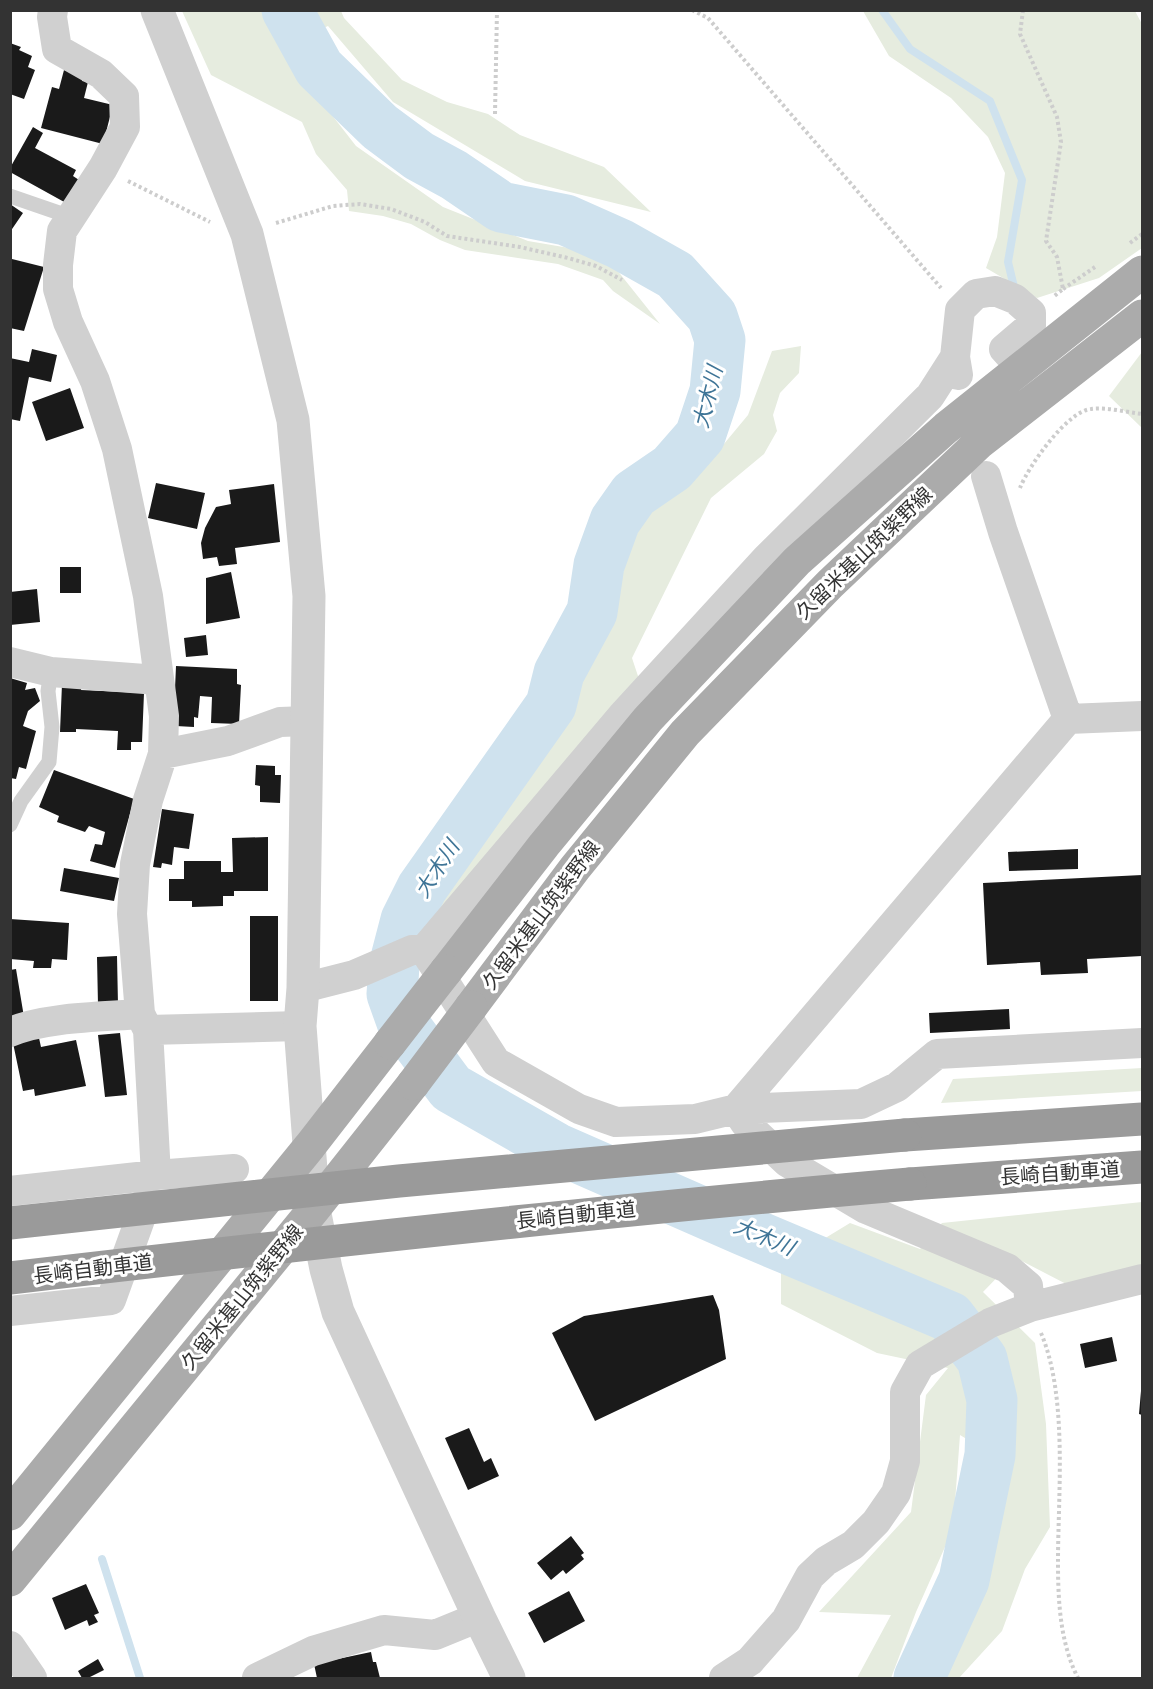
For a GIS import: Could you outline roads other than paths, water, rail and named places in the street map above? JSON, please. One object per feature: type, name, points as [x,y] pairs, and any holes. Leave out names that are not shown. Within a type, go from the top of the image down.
[{"type":"highway","points":[[10,1224],[399,1181],[905,1135],[1143,1119]]},
{"type":"highway","name":"長崎自動車道","points":[[10,1278],[655,1206],[1143,1167]]},
{"type":"main road","name":"久留米基山筑紫野線","points":[[10,1514],[310,1146],[390,1043],[428,957],[544,845],[648,719],[789,570],[946,428],[1143,272]]},
{"type":"main road","name":"久留米基山筑紫野線","points":[[10,1580],[314,1209],[413,1084],[575,868],[684,733],[830,584],[979,443],[1143,316]]},
{"type":"street","points":[[10,1311],[111,1300],[156,1175],[144,1022],[132,914],[135,864],[148,800],[164,754],[164,716],[148,596],[117,449],[95,381],[68,322],[58,288],[62,231],[103,168],[125,127],[124,96],[101,74],[57,49],[53,10]]},
{"type":"street","points":[[157,10],[247,234],[293,420],[309,596],[303,988],[300,1026],[314,1209],[326,1269],[338,1312],[478,1617],[509,1678]]},
{"type":"street","points":[[303,988],[428,957],[621,716],[766,559],[958,371],[960,310],[976,294],[995,291],[1015,299],[1031,313],[1030,326],[1004,349],[1021,368]]},
{"type":"street","points":[[986,476],[1068,719]]},
{"type":"street","points":[[10,662],[51,672],[158,680]]},
{"type":"street","points":[[736,1109],[1068,719],[1143,716]]},
{"type":"street","points":[[164,754],[228,741],[280,722],[307,721]]},
{"type":"street","points":[[428,957],[496,1062],[579,1109],[616,1122],[695,1119],[736,1109],[861,1104],[897,1087],[937,1054],[1143,1043]]},
{"type":"street","points":[[10,1032],[20,1028],[61,1021],[300,1026]]},
{"type":"street","points":[[736,1109],[745,1123],[787,1162],[866,1209],[1007,1268],[1028,1286],[1030,1307]]},
{"type":"street","points":[[10,1191],[234,1169]]},
{"type":"street","points":[[724,1678],[750,1661],[786,1620],[810,1576],[826,1561],[853,1545],[876,1522],[896,1493],[904,1461],[905,1392],[920,1365],[990,1323],[1030,1307],[1143,1279]]},
{"type":"street","points":[[257,1678],[313,1651],[384,1630],[435,1635],[478,1617]]},
{"type":"street","points":[[10,1646],[32,1678]]},
{"type":"lane","points":[[10,196],[71,217]]},
{"type":"lane","points":[[10,825],[21,801],[49,762],[52,727],[48,691],[51,672]]},
{"type":"waterway","name":"大木川","points":[[287,10],[319,68],[380,127],[419,156],[454,175],[501,207],[566,220],[620,244],[675,275],[712,316],[720,340],[715,391],[700,436],[672,468],[634,494],[615,521],[599,565],[592,612],[559,673],[551,705],[422,888],[406,920],[394,966],[392,994],[402,1022],[451,1088],[556,1148],[950,1317],[982,1359],[992,1400],[990,1455],[964,1580],[919,1678]]},
{"type":"waterway","points":[[882,10],[910,49],[990,101],[1022,180],[1008,262],[1014,287]]},
{"type":"waterway","points":[[102,1559],[140,1678]]}]
